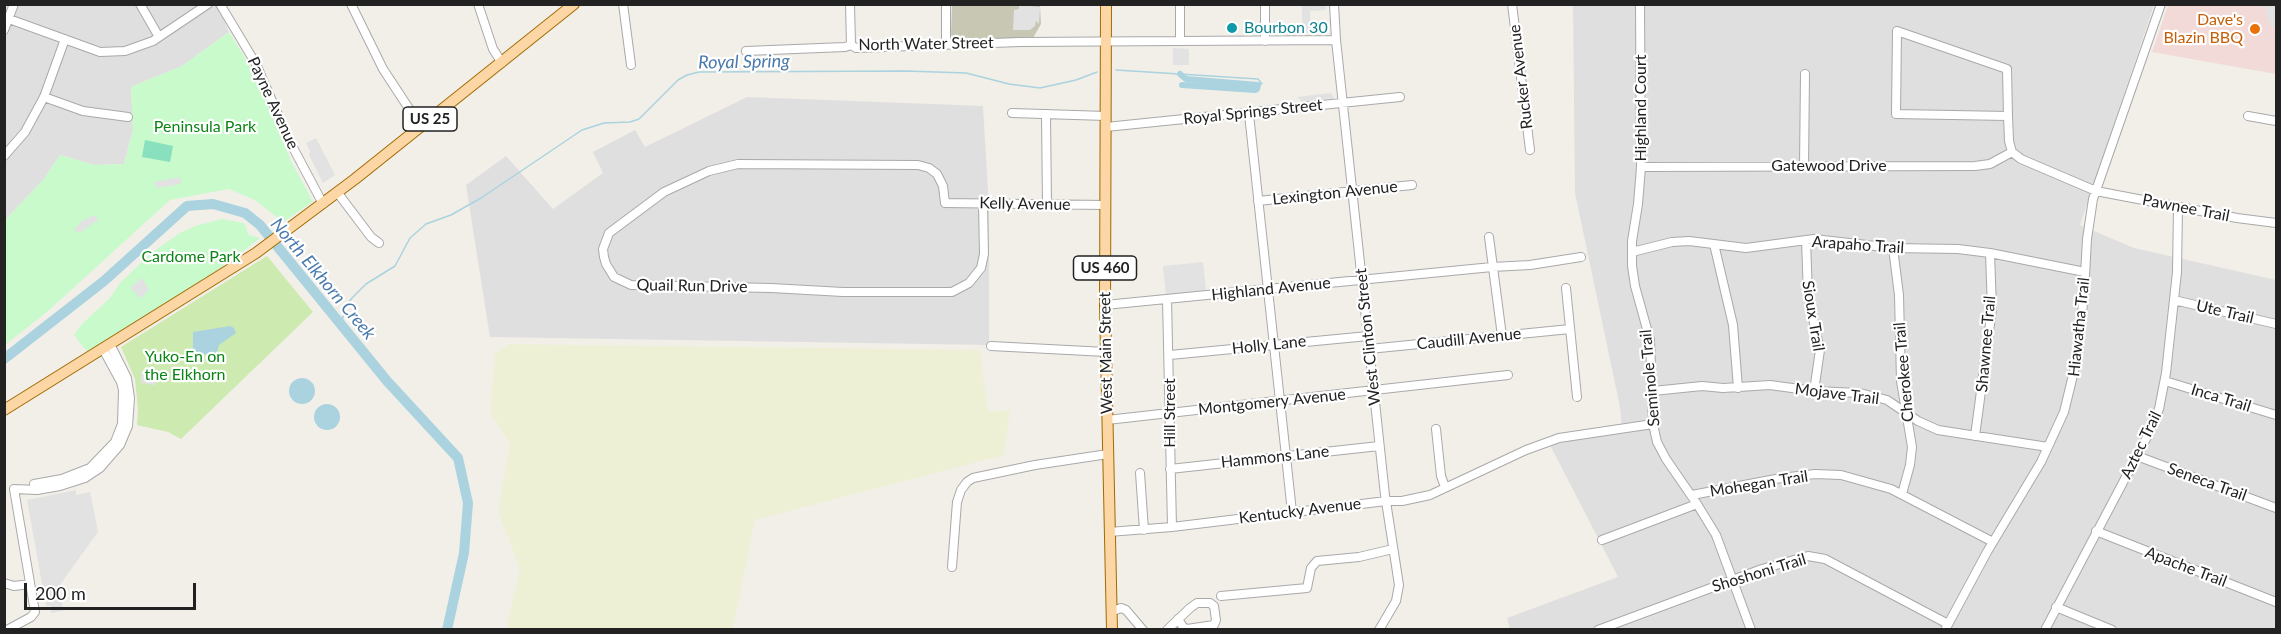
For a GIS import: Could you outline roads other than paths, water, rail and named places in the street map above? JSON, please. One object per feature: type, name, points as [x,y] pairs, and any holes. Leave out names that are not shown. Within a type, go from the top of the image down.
[{"type":"main road","name":"US 25","points":[[4,410],[256,252],[323,204],[574,4]]},
{"type":"main road","name":"West Main Street","points":[[1106,4],[1105,305],[1112,630]]},
{"type":"street","points":[[4,30],[14,4]]},
{"type":"street","points":[[140,4],[159,37]]},
{"type":"street","points":[[9,18],[100,52],[112,52],[140,46],[159,37],[208,4]]},
{"type":"street","name":"Payne Avenue","points":[[220,4],[256,64],[289,140],[323,204]]},
{"type":"street","points":[[351,4],[383,69],[421,127]]},
{"type":"street","points":[[478,4],[493,49],[502,63]]},
{"type":"street","points":[[623,4],[631,65]]},
{"type":"street","points":[[850,4],[851,45]]},
{"type":"street","points":[[946,4],[946,45]]},
{"type":"street","points":[[1180,4],[1180,41]]},
{"type":"street","points":[[1265,4],[1265,41]]},
{"type":"street","name":"West Clinton Street","points":[[1334,4],[1335,40],[1379,446],[1399,592],[1379,630]]},
{"type":"street","name":"Rucker Avenue","points":[[1512,4],[1530,150]]},
{"type":"street","name":"Highland Court","points":[[1637,212],[1641,167],[1640,4]]},
{"type":"street","name":"Hiawatha Trail","points":[[1946,627],[2041,462],[2064,412],[2073,383],[2085,294],[2087,238],[2096,190],[2161,4]]},
{"type":"street","points":[[2008,116],[1896,114],[1897,31],[2007,69],[2009,141],[2012,152]]},
{"type":"street","points":[[4,156],[25,132],[44,98],[65,39]]},
{"type":"street","name":"North Water Street","points":[[746,51],[851,45],[856,48],[1107,42],[1335,40]]},
{"type":"street","points":[[1804,166],[1805,74]]},
{"type":"street","name":"Royal Springs Street","points":[[1012,113],[1046,114],[1106,122],[1249,114],[1400,97]]},
{"type":"street","points":[[44,98],[83,111],[128,117]]},
{"type":"street","points":[[1046,114],[1047,205]]},
{"type":"street","points":[[1249,114],[1270,290],[1292,512]]},
{"type":"street","points":[[2248,116],[2277,121]]},
{"type":"street","name":"Gatewood Drive","points":[[1641,167],[1975,166],[1990,164],[2012,152]]},
{"type":"street","name":"Pawnee Trail","points":[[2012,152],[2021,159],[2096,190],[2178,207],[2277,223]]},
{"type":"street","name":"Quail Run Drive","points":[[945,202],[943,186],[937,174],[918,165],[738,164],[709,171],[664,192],[609,233],[603,249],[604,257],[614,277],[631,285],[843,292],[952,292],[969,283],[981,268],[984,254],[983,203]]},
{"type":"street","name":"Lexington Avenue","points":[[1258,201],[1412,185]]},
{"type":"street","points":[[337,192],[371,237],[379,243]]},
{"type":"street","name":"Kelly Avenue","points":[[945,202],[1106,205]]},
{"type":"street","name":"Aztec Trail","points":[[2045,630],[2137,456],[2159,409],[2165,381],[2174,300],[2178,207]]},
{"type":"street","name":"Seminole Trail","points":[[1637,212],[1632,252],[1635,286],[1650,340],[1653,424],[1657,442],[1665,459],[1692,495],[1716,535],[1752,630]]},
{"type":"street","points":[[1489,237],[1502,336]]},
{"type":"street","name":"Sioux Trail","points":[[1806,240],[1808,296],[1819,336],[1820,350],[1814,391]]},
{"type":"street","name":"Arapaho Trail","points":[[1632,252],[1672,242],[1689,241],[1746,248],[1814,240],[1893,248],[1958,249],[2085,272]]},
{"type":"street","points":[[1714,244],[1733,325],[1738,388]]},
{"type":"street","name":"Cherokee Trail","points":[[1893,248],[1899,295],[1901,381],[1911,454],[1902,494]]},
{"type":"street","name":"Shawnee Trail","points":[[1976,436],[1992,309],[1990,253]]},
{"type":"street","name":"Highland Avenue","points":[[1105,305],[1362,279],[1530,265],[1581,257]]},
{"type":"street","points":[[1566,288],[1577,397]]},
{"type":"street","name":"Hill Street","points":[[1167,299],[1172,527]]},
{"type":"street","name":"Ute Trail","points":[[2174,300],[2277,324]]},
{"type":"street","name":"Caudill Avenue","points":[[1369,349],[1570,329]]},
{"type":"street","name":"Holly Lane","points":[[1170,355],[1368,336]]},
{"type":"street","points":[[7,630],[31,617],[35,612],[9,489],[60,486],[85,478],[100,468],[120,445],[128,426],[130,398],[127,378],[107,346]]},
{"type":"street","points":[[991,346],[1106,352]]},
{"type":"street","name":"Montgomery Avenue","points":[[1107,420],[1508,375]]},
{"type":"street","name":"Inca Trail","points":[[2165,381],[2277,415]]},
{"type":"street","name":"Mojave Trail","points":[[1653,391],[1702,386],[1738,388],[1770,385],[1873,395],[1887,400],[1918,421],[1938,430],[2048,447]]},
{"type":"street","name":"Kentucky Avenue","points":[[1109,532],[1172,527],[1412,499],[1430,495],[1559,438],[1653,424]]},
{"type":"street","points":[[1436,429],[1441,476],[1445,488]]},
{"type":"street","name":"Hammons Lane","points":[[1170,469],[1379,446]]},
{"type":"street","points":[[952,567],[957,502],[967,482],[973,478],[1035,465],[1108,454]]},
{"type":"street","name":"Seneca Trail","points":[[2137,456],[2277,508]]},
{"type":"street","points":[[1140,473],[1144,530]]},
{"type":"street","name":"Mohegan Trail","points":[[1692,495],[1781,478],[1815,474],[1841,475],[1862,479],[1902,494],[1993,542]]},
{"type":"street","name":"Mohegan Trail","points":[[1602,540],[1697,504]]},
{"type":"street","name":"Apache Trail","points":[[2096,531],[2277,602]]},
{"type":"street","points":[[1221,597],[1306,588],[1311,568],[1317,561],[1359,557],[1393,549]]},
{"type":"street","name":"Shoshoni Trail","points":[[1598,630],[1733,580],[1808,556],[1826,559],[1946,627]]},
{"type":"street","points":[[4,583],[14,586],[30,584]]},
{"type":"street","points":[[1167,630],[1178,619],[1190,608],[1204,602],[1214,606],[1216,620],[1214,626],[1187,629],[1178,619]]},
{"type":"street","points":[[1113,611],[1121,608],[1126,610],[1143,630]]},
{"type":"street","points":[[2056,608],[2112,630]]},
{"type":"water","points":[[230,326],[236,333],[219,345],[217,352],[219,359],[213,362],[209,355],[193,352],[193,332]]},
{"type":"water","points":[[302,378],[311,382],[315,391],[311,400],[302,404],[293,400],[289,391],[293,382]]},
{"type":"water","points":[[327,404],[336,408],[340,417],[336,426],[327,430],[318,426],[314,417],[318,408]]},
{"type":"waterway","name":"Royal Spring","points":[[1116,70],[1258,79],[1262,84]]},
{"type":"waterway","name":"Royal Spring","points":[[341,326],[345,308],[352,298],[366,284],[395,266],[410,238],[426,224],[451,215],[481,198],[582,130],[604,123],[630,122],[639,119],[678,80],[687,75],[699,72],[966,73],[1009,84],[1040,88],[1076,80],[1097,72]]},
{"type":"waterway","name":"Royal Spring","points":[[1180,74],[1186,79],[1258,85],[1255,90],[1182,85]]},
{"type":"waterway","name":"North Elkhorn Creek","points":[[4,359],[104,281],[187,206],[213,204],[245,213],[260,225],[387,381],[458,458],[468,503],[464,553],[447,630]]},
{"type":"place","name":"Bourbon 30","points":[[1232,28]]},
{"type":"place","name":"Dave's Blazin BBQ","points":[[2255,29]]},
{"type":"park label","name":"Peninsula Park","points":[[205,127]]},
{"type":"park label","name":"Cardome Park","points":[[191,257]]},
{"type":"park label","name":"Yuko-En on the Elkhorn","points":[[185,366]]}]
